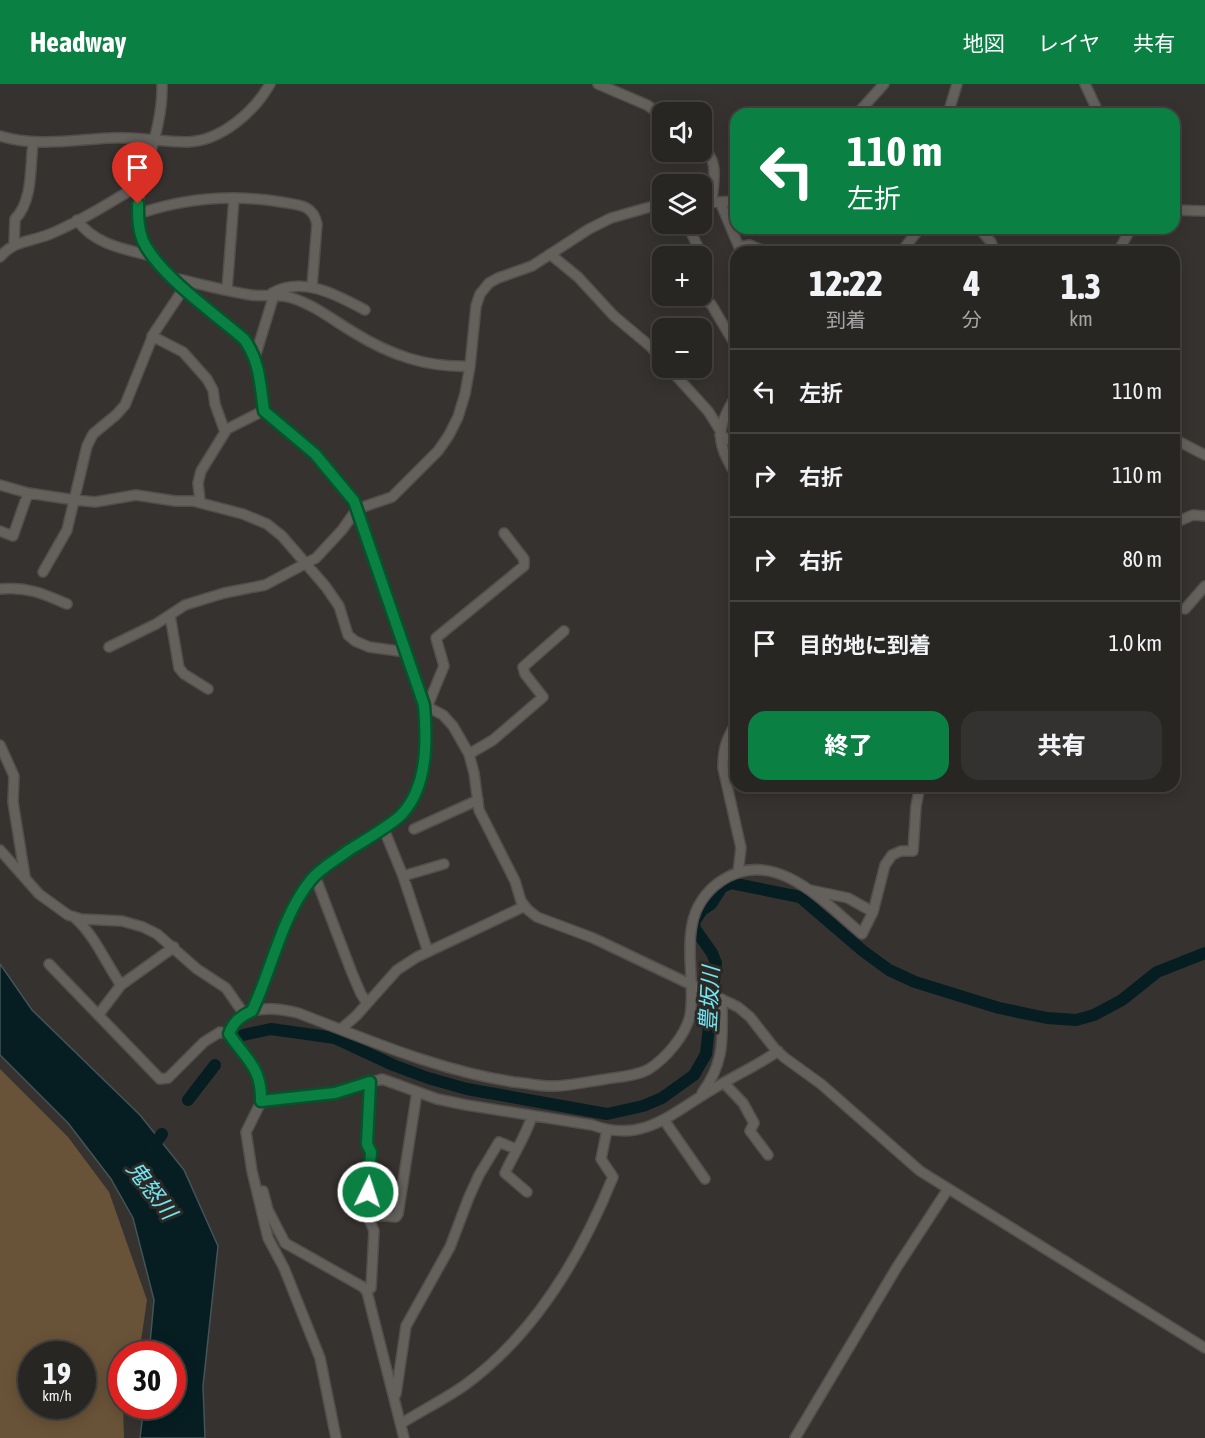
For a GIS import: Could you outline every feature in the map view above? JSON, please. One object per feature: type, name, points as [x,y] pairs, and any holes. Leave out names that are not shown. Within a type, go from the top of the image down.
[{"type":"street","points":[[162,84],[161,112],[141,184],[138,214],[143,240],[152,256],[172,277],[244,339],[255,357],[264,411],[315,454],[350,495],[357,509],[425,706],[425,741],[421,779],[413,799],[401,816],[315,876],[290,916],[248,1012],[232,1026],[231,1036]]},
{"type":"street","points":[[0,136],[33,143],[112,138],[190,142],[220,133],[247,115],[270,84]]},
{"type":"street","points":[[598,84],[652,108]]},
{"type":"street","points":[[862,108],[884,84]]},
{"type":"street","points":[[950,108],[957,84]]},
{"type":"street","points":[[1085,84],[1096,108]]},
{"type":"street","points":[[14,245],[15,219],[22,213],[27,201],[33,143]]},
{"type":"street","points":[[712,158],[714,168],[712,191]]},
{"type":"street","points":[[0,257],[14,245],[49,235],[141,184]]},
{"type":"street","points":[[138,214],[162,206],[190,201],[250,197],[311,210],[315,215],[316,224],[312,287]]},
{"type":"street","points":[[227,290],[234,198]]},
{"type":"street","points":[[712,202],[730,201]]},
{"type":"street","points":[[712,204],[730,233]]},
{"type":"street","points":[[109,647],[171,615],[185,605],[265,585],[306,565],[331,543],[357,509],[392,497],[438,451],[458,417],[470,366],[476,306],[480,294],[489,283],[532,266],[589,229],[611,218],[652,207]]},
{"type":"street","points":[[1180,210],[1205,212]]},
{"type":"street","points":[[77,220],[99,241],[152,256]]},
{"type":"street","points":[[985,234],[993,246]]},
{"type":"street","points":[[550,254],[578,277],[614,316],[652,348]]},
{"type":"street","points":[[172,277],[253,296],[270,295],[292,298],[317,309],[383,349],[405,358],[448,367],[470,366]]},
{"type":"street","points":[[255,357],[270,295],[279,289],[312,287],[333,293],[365,310]]},
{"type":"street","points":[[43,572],[67,530],[90,440],[93,434],[125,405],[152,336],[161,319],[184,288]]},
{"type":"street","points":[[712,306],[730,334]]},
{"type":"street","points":[[152,336],[183,351],[207,379],[213,390],[215,404],[225,432]]},
{"type":"street","points":[[678,378],[708,411],[720,432],[724,456],[730,466]]},
{"type":"street","points":[[720,432],[730,410]]},
{"type":"street","points":[[200,501],[198,483],[201,471],[225,432],[235,424],[264,411]]},
{"type":"street","points":[[720,432],[730,439]]},
{"type":"street","points":[[1180,442],[1205,455]]},
{"type":"street","points":[[0,485],[28,494],[95,502],[136,495],[175,501],[200,501],[243,514],[267,524],[282,536],[326,587],[339,606],[348,635],[355,641],[369,647],[406,652]]},
{"type":"street","points":[[0,531],[13,536],[28,494]]},
{"type":"street","points":[[1180,520],[1193,515],[1205,516]]},
{"type":"street","points":[[425,706],[444,666],[436,638],[524,566],[524,559],[504,533]]},
{"type":"street","points":[[1185,609],[1205,586]]},
{"type":"street","points":[[0,589],[21,588],[37,591],[67,604]]},
{"type":"street","points":[[171,615],[179,668],[184,674],[208,689]]},
{"type":"street","points":[[469,753],[493,740],[543,697],[525,674],[523,667],[564,631]]},
{"type":"street","points":[[425,706],[443,715],[453,726],[469,753],[479,810],[515,881],[521,901],[537,917],[593,938],[738,1007],[750,1017],[778,1051],[821,1084],[904,1158],[948,1189],[1205,1348]]},
{"type":"street","points":[[730,733],[726,740],[723,768],[741,848],[738,873]]},
{"type":"street","points":[[0,745],[14,776],[13,802],[25,879]]},
{"type":"street","points":[[248,1012],[265,1008],[285,1009],[458,1071],[492,1078],[554,1087],[632,1075],[647,1070],[658,1062],[684,1031],[690,1015],[692,984],[690,939],[695,912],[713,886],[738,873],[761,870],[776,872],[808,889],[862,934],[873,912],[885,865],[892,855],[901,851],[913,851],[919,792]]},
{"type":"street","points":[[414,829],[478,800]]},
{"type":"street","points":[[383,827],[403,876],[428,952]]},
{"type":"street","points":[[0,850],[39,894],[73,917],[97,942],[109,968],[121,985]]},
{"type":"street","points":[[403,876],[444,864]]},
{"type":"street","points":[[315,876],[352,973],[367,1003]]},
{"type":"street","points":[[808,889],[848,898],[873,912]]},
{"type":"street","points":[[340,1029],[398,970],[428,952],[525,906]]},
{"type":"street","points":[[73,917],[81,920],[122,921],[157,934],[197,969],[226,988],[248,1012]]},
{"type":"street","points":[[99,1014],[121,985],[174,947]]},
{"type":"street","points":[[49,964],[160,1079],[163,1080],[204,1042],[220,1032],[231,1036],[255,1067],[260,1080],[261,1101],[246,1132],[252,1171],[268,1238],[284,1268],[320,1358],[336,1438]]},
{"type":"street","points":[[699,1098],[712,1080],[722,1051],[720,998]]},
{"type":"street","points":[[261,1101],[335,1093],[382,1079],[437,1099],[592,1125],[607,1130],[630,1132],[664,1120],[778,1051]]},
{"type":"street","points":[[370,1082],[367,1144],[371,1152],[367,1214],[374,1231],[371,1288]]},
{"type":"street","points":[[724,1083],[744,1103],[754,1123],[750,1131],[768,1155]]},
{"type":"street","points":[[367,1214],[396,1217],[398,1214],[417,1092]]},
{"type":"street","points":[[527,1192],[506,1173],[516,1149],[527,1134],[532,1116]]},
{"type":"street","points":[[664,1120],[705,1179]]},
{"type":"street","points":[[402,1423],[465,1385],[501,1354],[538,1313],[582,1245],[597,1218],[614,1177],[601,1159],[607,1130]]},
{"type":"street","points":[[395,1398],[406,1326],[450,1247],[468,1197],[500,1142],[516,1149]]},
{"type":"street","points":[[252,1171],[258,1177],[268,1210],[285,1244],[363,1287],[367,1292],[404,1438]]},
{"type":"street","points":[[795,1438],[897,1267],[948,1189]]},
{"type":"shaded area","points":[[0,1069],[68,1137],[109,1192],[147,1300],[141,1341],[108,1341],[108,1419],[123,1419],[124,1438],[0,1438]]},
{"type":"water","name":"鬼怒川","points":[[0,964],[32,1010],[140,1115],[184,1170],[218,1246],[203,1386],[205,1438],[140,1438],[142,1419],[186,1419],[186,1341],[150,1341],[154,1300],[133,1218],[111,1179],[68,1123],[0,1055]]},
{"type":"waterway","name":"豊坂川","points":[[243,1035],[271,1029],[335,1038],[393,1065],[467,1089],[607,1114],[643,1106],[662,1098],[694,1075],[706,1054],[716,963],[712,953],[695,929],[694,922],[702,910],[711,904],[722,887],[731,883],[800,897],[863,951],[889,970],[915,982],[999,1008],[1047,1018],[1076,1020],[1094,1015],[1122,1000],[1157,972],[1205,953]]},
{"type":"waterway","name":"豊坂川","points":[[188,1100],[215,1065]]},
{"type":"waterway","name":"豊坂川","points":[[150,1151],[162,1134]]},
{"type":"route","points":[[138,204],[140,229],[152,256],[172,277],[244,339],[253,351],[264,411],[315,454],[354,501],[424,705],[425,741],[421,779],[413,799],[401,816],[325,867],[309,883],[290,916],[252,1011],[244,1014],[232,1026],[229,1034],[255,1067],[260,1080],[261,1101],[335,1093],[370,1082],[367,1144],[371,1152],[368,1192]]}]
